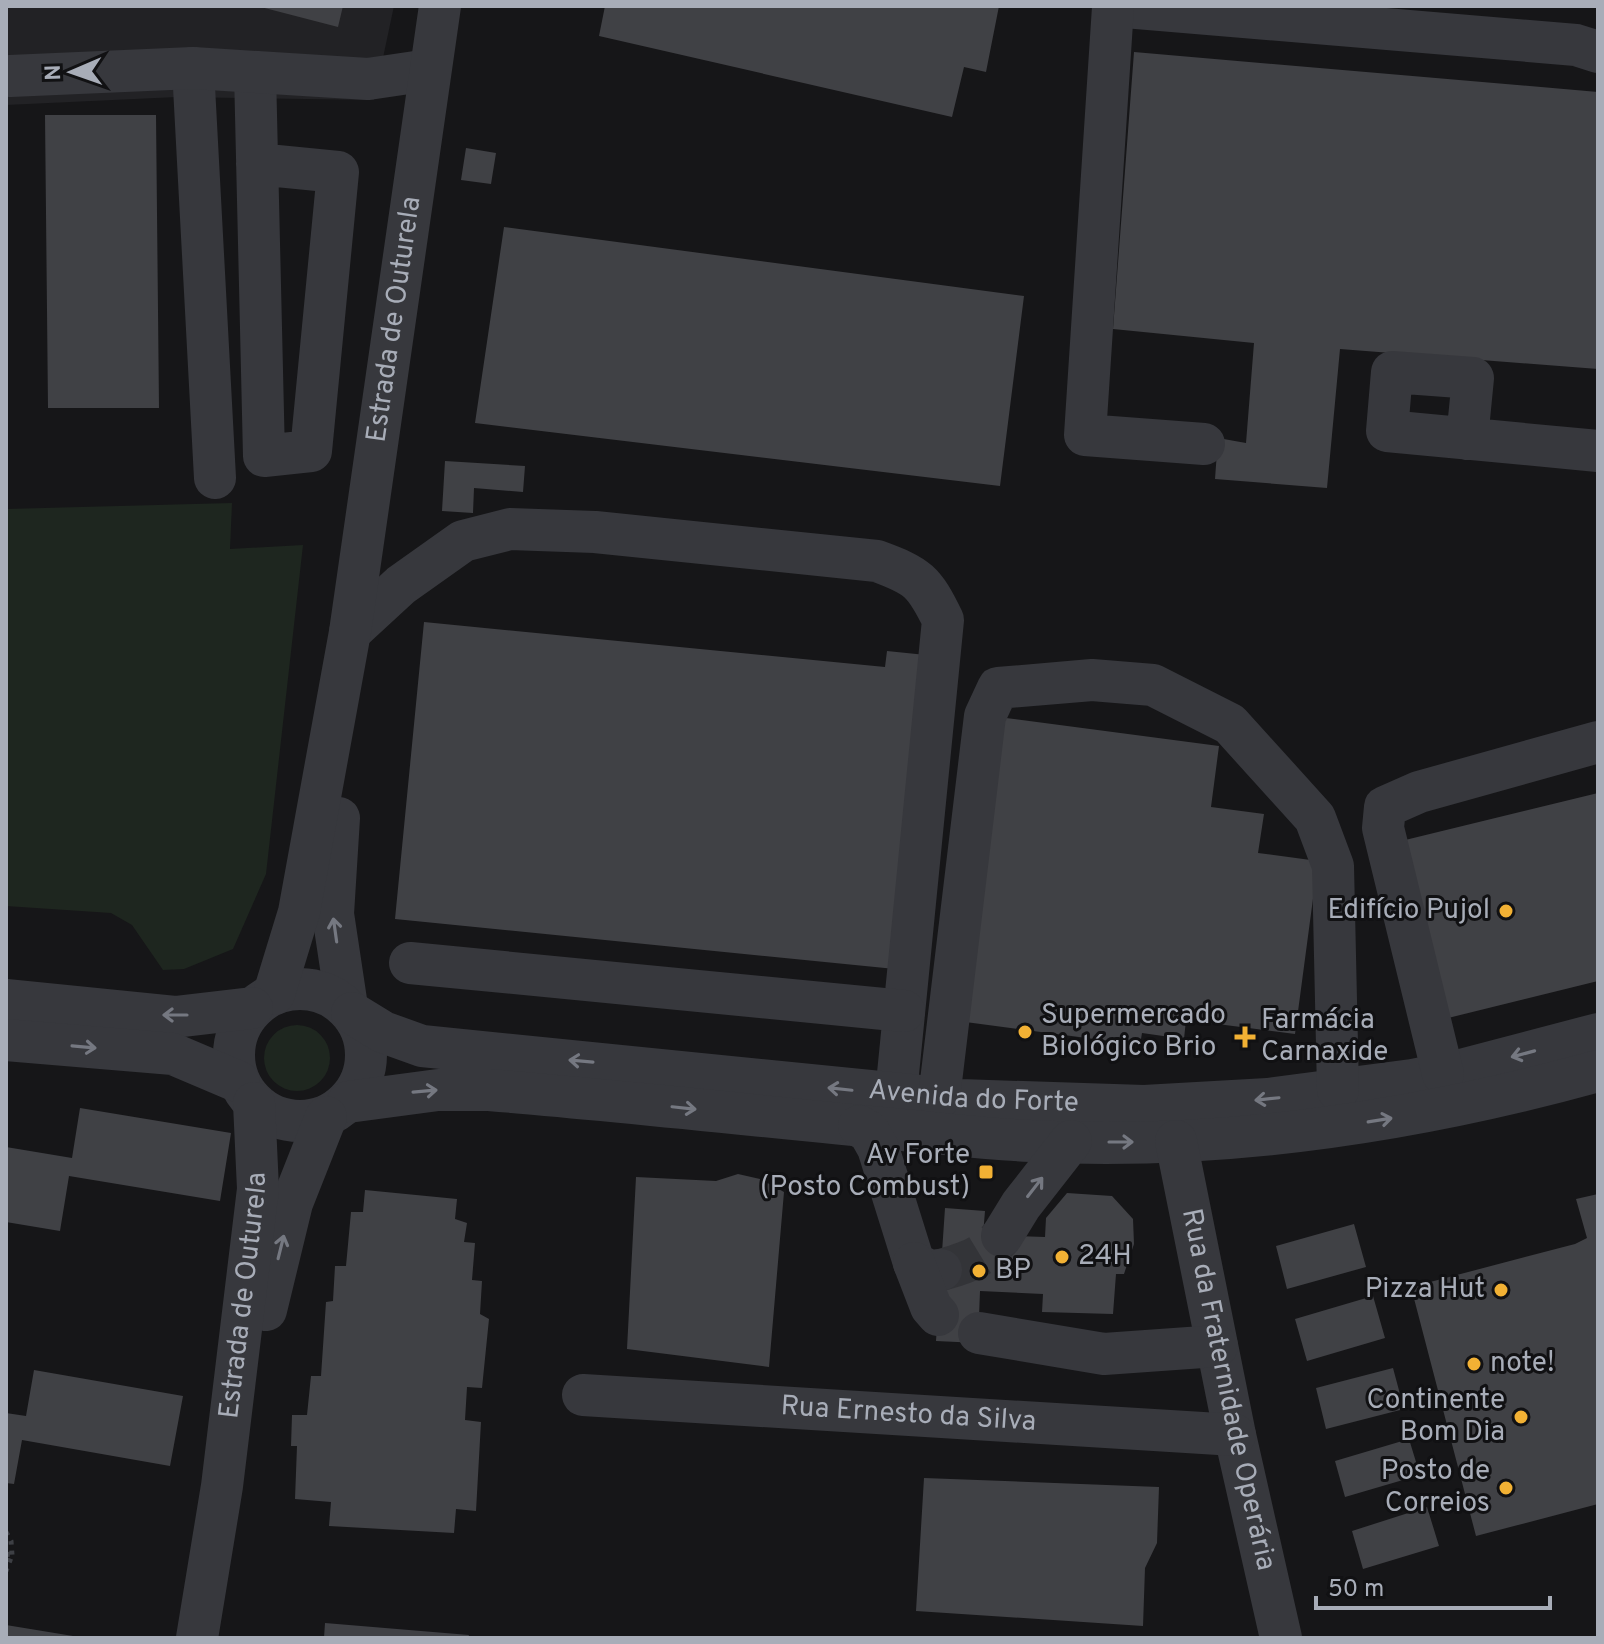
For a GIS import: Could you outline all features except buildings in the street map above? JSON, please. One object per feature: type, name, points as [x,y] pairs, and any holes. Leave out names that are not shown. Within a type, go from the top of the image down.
[{"type":"street","name":"Estrada de Outurela","points":[[263,1001],[299,912],[350,632],[440,6]]},
{"type":"street","points":[[1204,444],[1085,435],[1113,6],[1576,45],[1598,52]]},
{"type":"street","points":[[10,76],[193,68],[368,79],[429,70]]},
{"type":"street","points":[[193,68],[215,478]]},
{"type":"street","points":[[255,72],[257,164],[258,210],[264,456],[311,451],[338,172],[257,164]]},
{"type":"street","points":[[1467,439],[1598,451]]},
{"type":"street","points":[[350,632],[401,585],[463,541],[510,529],[595,532],[877,561],[909,573],[928,590],[943,620],[896,1094]]},
{"type":"street","name":"Estrada de Outurela","points":[[349,1010],[333,914],[350,632]]},
{"type":"street","points":[[939,1098],[985,716],[998,688],[1092,680],[1153,685],[1230,724],[1315,818],[1333,866],[1338,1090]]},
{"type":"street","points":[[1443,1074],[1383,828],[1385,807],[1419,792],[1598,742]]},
{"type":"street","points":[[410,963],[904,1011]]},
{"type":"street","points":[[6,1000],[175,1017],[263,1001],[293,989],[312,990],[331,996],[349,1010],[362,1030],[366,1049],[365,1068],[359,1086],[337,1109],[308,1122],[288,1121],[270,1115],[247,1093],[173,1054],[6,1040]]},
{"type":"street","points":[[247,1093],[234,1063],[235,1043],[241,1025],[263,1001]]},
{"type":"street","name":"Avenida do Forte","points":[[349,1010],[383,1032],[422,1046],[1018,1104],[1222,1104],[1443,1074],[1598,1034]]},
{"type":"street","name":"Avenida do Forte","points":[[337,1109],[422,1091],[489,1090],[1030,1141],[1176,1141],[1383,1120],[1524,1091],[1598,1071]]},
{"type":"street","name":"Estrada de Outurela","points":[[197,1638],[222,1486],[258,1189],[247,1093]]},
{"type":"street","name":"Estrada de Outurela","points":[[222,1486],[292,1203],[337,1109]]},
{"type":"street","points":[[859,1126],[869,1132],[878,1148],[927,1267],[931,1307],[938,1315]]},
{"type":"street","points":[[1002,1236],[1021,1205],[1071,1141]]},
{"type":"street","name":"Rua da Fraternidade Operária","points":[[1176,1141],[1235,1435],[1281,1638]]},
{"type":"street","points":[[979,1333],[1104,1354],[1217,1346]]},
{"type":"street","name":"Rua Ernesto da Silva","points":[[583,1395],[1235,1435]]},
{"type":"path","points":[[6,1532],[11,1541],[6,1571]]},
{"type":"shaded area","points":[[6,6],[394,6],[374,100],[177,97],[6,105]]},
{"type":"shaded area","points":[[232,503],[230,549],[303,545],[266,874],[233,949],[184,969],[163,970],[132,925],[111,913],[6,906],[6,509]]},
{"type":"shaded area","points":[[303,1025],[321,1034],[328,1045],[328,1071],[321,1082],[310,1089],[291,1091],[273,1082],[266,1071],[264,1052],[273,1034],[284,1027]]},
{"type":"tunnel","points":[[941,1270],[974,1258],[1002,1236]]},
{"type":"place","name":"Edifício Pujol","points":[[1506,911]]},
{"type":"place","name":"Supermercado Biológico Brio","points":[[1025,1032]]},
{"type":"place","name":"Farmácia Carnaxide","points":[[1245,1037]]},
{"type":"place","name":"Av Forte (Posto Combust)","points":[[986,1172]]},
{"type":"place","name":"24H","points":[[1062,1257]]},
{"type":"place","name":"BP","points":[[979,1271]]},
{"type":"place","name":"Pizza Hut","points":[[1501,1290]]},
{"type":"place","name":"note!","points":[[1474,1364]]},
{"type":"place","name":"Continente Bom Dia","points":[[1521,1417]]},
{"type":"place","name":"Posto de Correios","points":[[1506,1488]]}]
